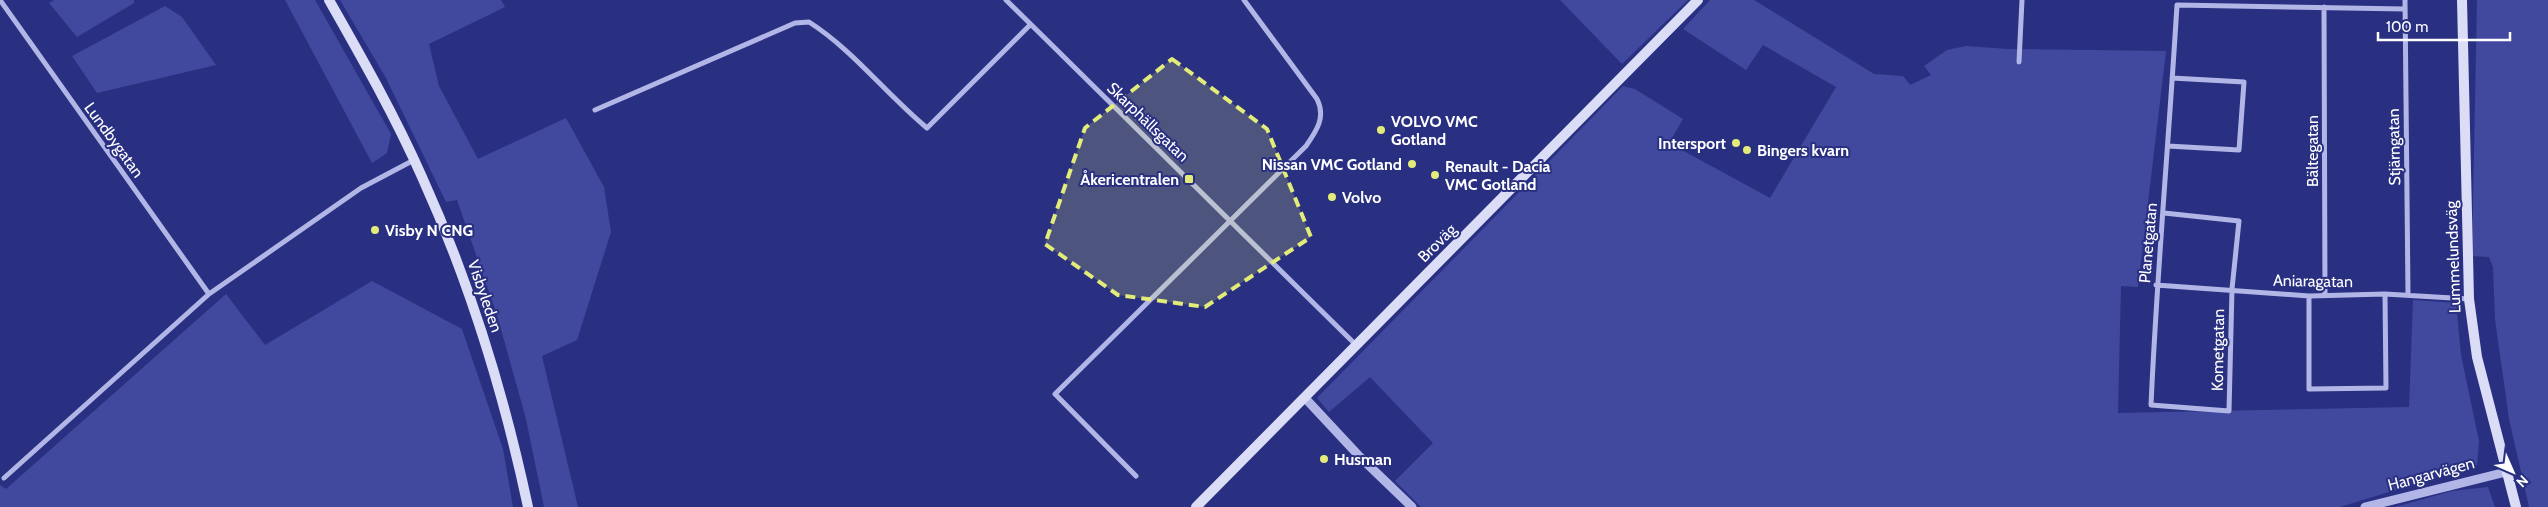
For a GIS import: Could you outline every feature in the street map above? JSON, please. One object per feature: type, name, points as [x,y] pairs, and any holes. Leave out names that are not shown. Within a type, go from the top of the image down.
[{"type":"main road","name":"Visbyleden","points":[[329,0],[376,85],[414,160],[458,266],[489,352],[509,423],[528,507]]},
{"type":"main road","name":"Broväg","points":[[1196,507],[1698,0]]},
{"type":"main road","name":"Lummelundsväg","points":[[2462,0],[2469,299],[2477,357],[2516,507]]},
{"type":"street","name":"Lundbygatan","points":[[0,0],[209,294]]},
{"type":"street","name":"Skarphällsgatan","points":[[1006,0],[1357,346]]},
{"type":"street","points":[[1136,476],[1054,394],[1306,146],[1318,130],[1322,115],[1321,107],[1308,86],[1244,0]]},
{"type":"street","points":[[2019,62],[2022,0]]},
{"type":"street","name":"Stjärngatan","points":[[2405,0],[2408,294]]},
{"type":"street","name":"Planetgatan","points":[[2229,411],[2150,405],[2156,285],[2164,213],[2177,5],[2324,7]]},
{"type":"street","points":[[2324,7],[2405,9]]},
{"type":"street","name":"Bältegatan","points":[[2324,7],[2325,296]]},
{"type":"street","points":[[595,110],[795,23],[809,22],[836,42],[902,108],[927,128],[1030,25]]},
{"type":"street","points":[[2168,146],[2239,150],[2244,82],[2172,78]]},
{"type":"street","points":[[4,478],[209,294],[361,188],[414,160]]},
{"type":"street","name":"Kometgatan","points":[[2164,213],[2239,221],[2232,289],[2229,411]]},
{"type":"street","name":"Aniaragatan","points":[[2156,285],[2309,296],[2408,294],[2469,299]]},
{"type":"street","points":[[2309,296],[2310,388],[2386,388],[2386,294]]},
{"type":"street","points":[[1305,398],[1360,457],[1412,507]]},
{"type":"street","name":"Hangarvägen","points":[[2364,507],[2506,472]]},
{"type":"highlighted area","points":[[1172,59],[1267,129],[1311,237],[1205,307],[1118,295],[1045,244],[1085,128]]},
{"type":"shaded area","points":[[54,0],[134,0],[134,3],[77,37],[49,3]]},
{"type":"shaded area","points":[[285,0],[315,0],[391,134],[387,153],[372,163]]},
{"type":"shaded area","points":[[340,0],[501,0],[505,7],[429,44],[439,86],[478,159],[566,118],[604,187],[611,232],[577,340],[542,356],[578,507],[544,507],[526,419],[497,315],[457,200],[446,202],[386,78]]},
{"type":"shaded area","points":[[1560,0],[1688,0],[1622,64]]},
{"type":"shaded area","points":[[1710,0],[1754,0],[1874,74],[1903,76],[1910,85],[1931,75],[1924,66],[1947,50],[1966,46],[2008,49],[2166,51],[2138,287],[2121,286],[2118,413],[2409,407],[2413,300],[2456,303],[2461,355],[2479,441],[2477,465],[2340,507],[1421,507],[1395,481],[1433,443],[1370,377],[1329,412],[1317,398],[1623,86],[1635,89],[1683,119],[1669,143],[1770,198],[1836,87],[1763,45],[1746,70],[1683,29]]},
{"type":"shaded area","points":[[2477,0],[2548,0],[2548,507],[2529,507],[2509,419],[2495,319],[2493,267],[2489,257],[2472,256]]},
{"type":"shaded area","points":[[165,6],[182,17],[216,65],[97,93],[72,56]]},
{"type":"shaded area","points":[[372,281],[462,329],[503,449],[513,507],[0,507],[0,485],[6,489],[226,294],[265,345]]},
{"type":"shaded area","points":[[2488,487],[2495,507],[2395,507],[2452,491]]},
{"type":"place","name":"VOLVO VMC Gotland","points":[[1381,130]]},
{"type":"place","name":"Intersport","points":[[1736,143]]},
{"type":"place","name":"Bingers kvarn","points":[[1747,150]]},
{"type":"place","name":"Nissan VMC Gotland","points":[[1412,164]]},
{"type":"place","name":"Renault - Dacia VMC Gotland","points":[[1435,175]]},
{"type":"place","name":"Åkericentralen","points":[[1189,179]]},
{"type":"place","name":"Volvo","points":[[1332,197]]},
{"type":"place","name":"Visby N CNG","points":[[375,230]]},
{"type":"place","name":"Husman","points":[[1324,459]]}]
